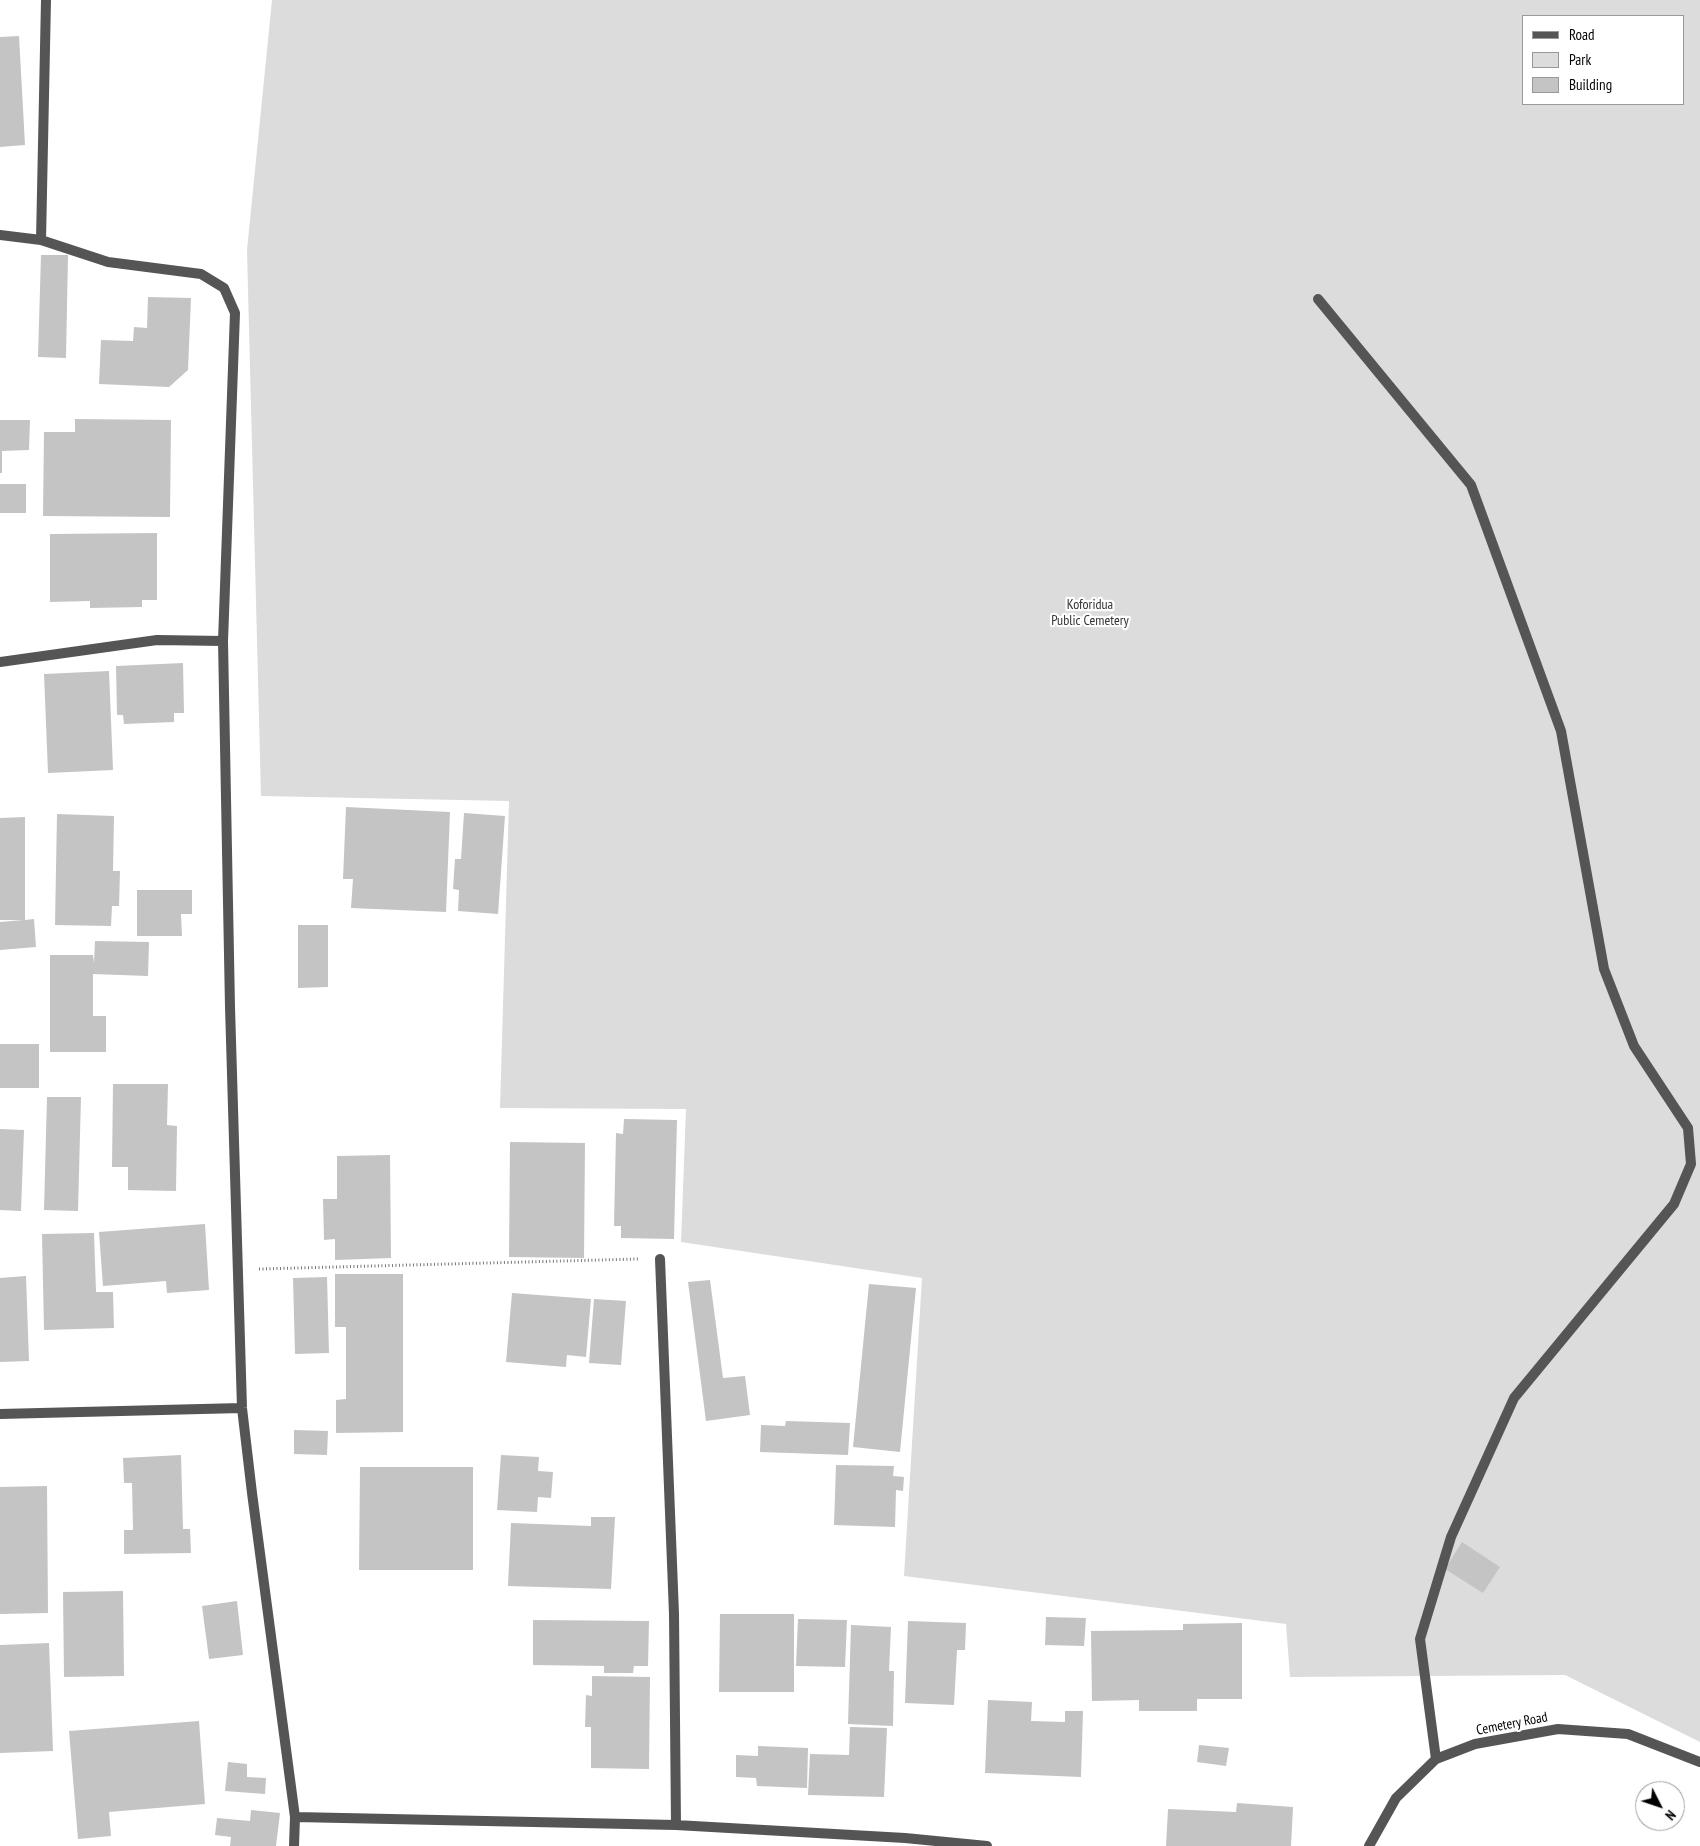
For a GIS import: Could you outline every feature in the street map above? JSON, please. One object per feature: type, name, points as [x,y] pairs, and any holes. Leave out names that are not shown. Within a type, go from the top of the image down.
[{"type":"street","points":[[41,240],[46,0]]},
{"type":"street","points":[[0,235],[41,240],[108,262],[201,274],[224,288],[235,313],[223,641],[230,997],[242,1408],[295,1817],[294,1846]]},
{"type":"street","points":[[1318,299],[1471,485],[1561,730],[1604,969],[1634,1046],[1688,1128],[1691,1164],[1674,1204],[1514,1398],[1452,1537],[1420,1639],[1436,1759]]},
{"type":"street","points":[[0,662],[157,640],[223,641]]},
{"type":"street","points":[[660,1259],[674,1614],[676,1825]]},
{"type":"street","points":[[0,1414],[242,1408]]},
{"type":"street","name":"Cemetery Road","points":[[1369,1846],[1396,1798],[1436,1759],[1475,1744],[1558,1729],[1628,1734],[1700,1762]]},
{"type":"street","points":[[295,1817],[676,1825],[905,1838],[987,1846]]},
{"type":"path","points":[[238,1269],[660,1259]]},
{"type":"green space","name":"Koforidua Public Cemetery","points":[[272,0],[1700,0],[1700,1742],[1565,1675],[1290,1677],[1286,1624],[904,1576],[922,1278],[681,1242],[686,1109],[500,1108],[509,801],[261,796],[247,250]]},
{"type":"building","points":[[19,36],[25,145],[0,147],[0,37]]},
{"type":"building","points":[[41,255],[68,255],[66,358],[38,357]]},
{"type":"building","points":[[148,297],[191,298],[188,370],[169,387],[99,384],[101,340],[133,341],[134,327],[147,328]]},
{"type":"building","points":[[75,419],[171,420],[170,517],[43,516],[44,432],[75,432]]},
{"type":"building","points":[[0,420],[30,420],[29,450],[2,451],[2,473],[0,473]]},
{"type":"building","points":[[0,484],[26,484],[26,513],[0,513]]},
{"type":"building","points":[[157,533],[157,600],[142,600],[142,607],[90,608],[90,601],[50,602],[50,534]]},
{"type":"building","points":[[183,663],[184,713],[174,713],[174,722],[124,724],[123,715],[117,715],[116,666]]},
{"type":"building","points":[[109,671],[113,770],[48,773],[44,674]]},
{"type":"building","points":[[346,807],[450,812],[446,912],[351,908],[353,879],[343,879]]},
{"type":"building","points":[[464,813],[505,816],[498,914],[458,911],[459,890],[453,889],[455,859],[461,859]]},
{"type":"building","points":[[57,814],[114,816],[113,871],[120,871],[119,906],[112,906],[111,926],[55,925]]},
{"type":"building","points":[[25,817],[25,920],[34,919],[36,947],[0,950],[0,922],[23,920],[0,920],[0,818]]},
{"type":"building","points":[[137,890],[192,890],[192,914],[181,914],[182,936],[137,936]]},
{"type":"building","points":[[298,925],[328,925],[328,987],[298,988]]},
{"type":"building","points":[[95,941],[149,942],[148,976],[93,974],[93,1016],[106,1016],[106,1052],[50,1052],[50,955],[93,955],[94,963]]},
{"type":"building","points":[[0,1044],[39,1044],[39,1088],[0,1088]]},
{"type":"building","points":[[113,1084],[168,1084],[167,1125],[177,1126],[176,1191],[128,1190],[128,1167],[112,1167]]},
{"type":"building","points":[[47,1097],[81,1097],[78,1211],[44,1210]]},
{"type":"building","points":[[624,1119],[677,1120],[674,1239],[621,1238],[621,1226],[614,1226],[616,1133],[623,1134]]},
{"type":"building","points":[[0,1129],[24,1130],[21,1211],[0,1210]]},
{"type":"building","points":[[510,1142],[585,1143],[584,1258],[509,1257]]},
{"type":"building","points":[[390,1155],[391,1258],[335,1260],[335,1239],[324,1240],[323,1199],[337,1199],[337,1156]]},
{"type":"building","points":[[205,1224],[209,1290],[167,1293],[166,1281],[103,1286],[99,1232]]},
{"type":"building","points":[[94,1233],[96,1292],[113,1292],[114,1328],[44,1330],[42,1234]]},
{"type":"building","points":[[335,1274],[403,1274],[403,1432],[336,1433],[336,1400],[346,1399],[346,1327],[335,1327]]},
{"type":"building","points":[[26,1276],[29,1361],[0,1362],[0,1278]]},
{"type":"building","points":[[327,1277],[329,1353],[295,1354],[293,1278]]},
{"type":"building","points":[[710,1280],[723,1378],[745,1376],[750,1415],[706,1421],[688,1282]]},
{"type":"building","points":[[869,1284],[916,1288],[900,1452],[853,1447]]},
{"type":"building","points":[[512,1293],[591,1299],[586,1357],[567,1355],[566,1367],[506,1362]]},
{"type":"building","points":[[594,1299],[626,1301],[621,1365],[589,1363]]},
{"type":"building","points":[[786,1421],[850,1423],[848,1455],[760,1452],[761,1425],[785,1426]]},
{"type":"building","points":[[294,1430],[328,1431],[327,1455],[294,1454]]},
{"type":"building","points":[[181,1455],[183,1529],[190,1529],[191,1553],[124,1554],[124,1530],[133,1530],[132,1483],[124,1483],[123,1458]]},
{"type":"building","points":[[501,1455],[539,1457],[538,1471],[553,1472],[551,1498],[538,1497],[537,1512],[497,1510]]},
{"type":"building","points":[[836,1465],[894,1466],[893,1476],[904,1477],[903,1491],[896,1490],[895,1527],[834,1525]]},
{"type":"building","points":[[360,1467],[473,1467],[473,1570],[359,1570]]},
{"type":"building","points":[[47,1486],[48,1613],[0,1614],[0,1487]]},
{"type":"building","points":[[591,1517],[615,1517],[611,1589],[508,1586],[511,1523],[591,1526]]},
{"type":"building","points":[[1462,1542],[1500,1567],[1483,1593],[1445,1569]]},
{"type":"building","points":[[123,1591],[124,1676],[64,1677],[63,1592]]},
{"type":"building","points":[[237,1601],[243,1655],[209,1659],[202,1606]]},
{"type":"building","points":[[720,1614],[794,1614],[794,1692],[719,1692]]},
{"type":"building","points":[[1046,1617],[1086,1618],[1084,1646],[1045,1645]]},
{"type":"building","points":[[798,1619],[847,1620],[845,1667],[796,1666]]},
{"type":"building","points":[[533,1620],[649,1621],[648,1666],[634,1666],[633,1673],[604,1673],[604,1666],[533,1665]]},
{"type":"building","points":[[908,1621],[966,1623],[965,1650],[957,1650],[954,1705],[905,1703]]},
{"type":"building","points":[[1242,1623],[1242,1699],[1197,1699],[1197,1711],[1139,1711],[1139,1700],[1092,1701],[1091,1631],[1183,1630],[1183,1624]]},
{"type":"building","points":[[851,1625],[891,1627],[889,1671],[894,1671],[893,1726],[848,1724]]},
{"type":"building","points":[[49,1643],[53,1751],[0,1753],[0,1645]]},
{"type":"building","points":[[592,1676],[650,1677],[649,1769],[591,1768],[591,1727],[585,1727],[586,1695],[592,1696]]},
{"type":"building","points":[[988,1700],[1032,1702],[1031,1721],[1065,1722],[1065,1711],[1083,1711],[1081,1777],[985,1773]]},
{"type":"building","points":[[199,1721],[205,1804],[109,1812],[111,1836],[78,1839],[69,1731]]},
{"type":"building","points":[[850,1727],[887,1728],[884,1797],[808,1795],[810,1754],[849,1755]]},
{"type":"building","points":[[1199,1745],[1229,1748],[1226,1766],[1197,1762]]},
{"type":"building","points":[[758,1746],[808,1748],[807,1788],[757,1786],[756,1778],[736,1777],[736,1755],[758,1756]]},
{"type":"building","points":[[228,1762],[247,1764],[247,1777],[266,1778],[265,1794],[225,1791]]},
{"type":"building","points":[[1237,1803],[1293,1807],[1291,1846],[1166,1846],[1168,1809],[1236,1812]]},
{"type":"building","points":[[251,1810],[280,1813],[276,1846],[230,1846],[231,1837],[215,1835],[217,1818],[250,1821]]}]
